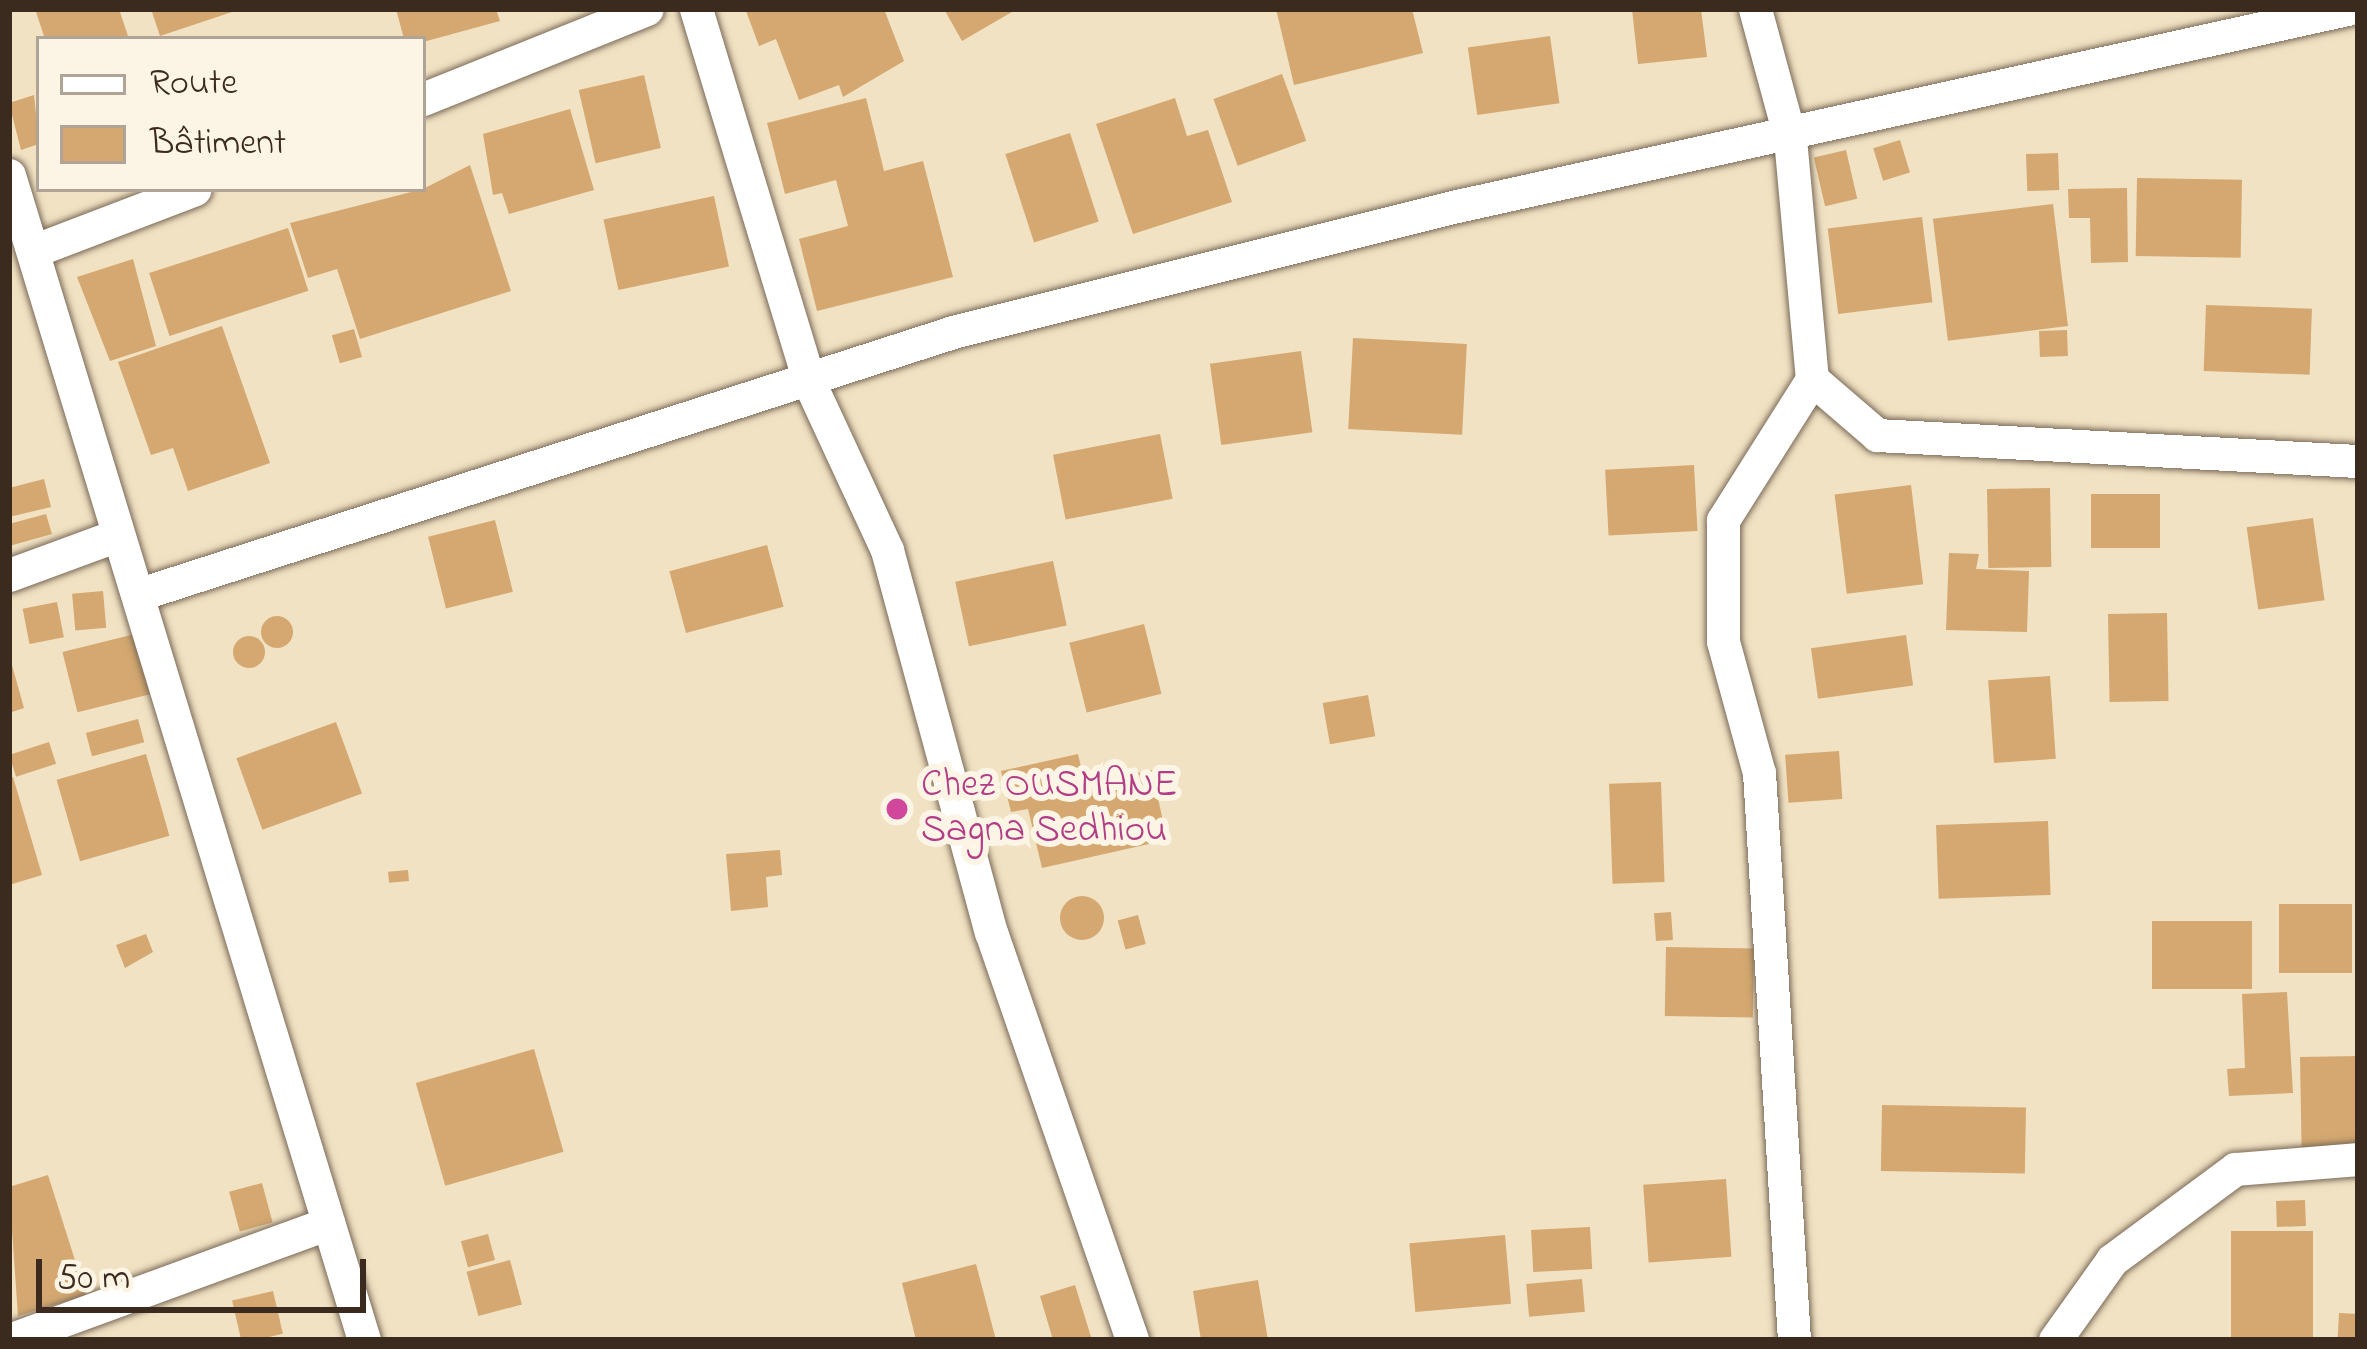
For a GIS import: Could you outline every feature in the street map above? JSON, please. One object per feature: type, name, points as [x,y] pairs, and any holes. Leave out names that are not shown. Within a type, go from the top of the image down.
[{"type":"street","points":[[426,98],[647,9]]},
{"type":"street","points":[[696,9],[811,384],[886,550],[992,932],[1132,1340]]},
{"type":"street","points":[[1755,9],[1790,138],[1812,379],[1723,520],[1723,641],[1759,773],[1794,1340]]},
{"type":"street","points":[[140,594],[811,384],[952,332],[1457,206],[1790,138],[2348,9]]},
{"type":"street","points":[[9,175],[364,1340]]},
{"type":"street","points":[[33,250],[187,192]]},
{"type":"street","points":[[1812,379],[1877,435],[2358,461]]},
{"type":"street","points":[[9,575],[116,536]]},
{"type":"street","points":[[2055,1340],[2112,1260],[2235,1169],[2358,1159]]},
{"type":"street","points":[[9,1340],[328,1222]]},
{"type":"building","points":[[35,9],[119,9],[128,36],[44,36]]},
{"type":"building","points":[[151,9],[238,9],[238,10],[160,36]]},
{"type":"building","points":[[396,9],[496,9],[500,21],[426,41],[426,36],[403,36]]},
{"type":"building","points":[[884,9],[904,61],[843,97],[839,85],[799,100],[776,39],[759,46],[746,11]]},
{"type":"building","points":[[944,9],[1017,9],[962,41]]},
{"type":"building","points":[[1276,9],[1412,9],[1423,53],[1294,85]]},
{"type":"building","points":[[1632,9],[1701,9],[1707,57],[1638,64]]},
{"type":"building","points":[[1550,36],[1559,103],[1477,115],[1468,48]]},
{"type":"building","points":[[1282,74],[1306,141],[1238,166],[1213,99]]},
{"type":"building","points":[[644,75],[661,148],[596,163],[579,90]]},
{"type":"building","points":[[34,95],[36,145],[21,150],[9,103]]},
{"type":"building","points":[[866,98],[884,171],[923,161],[953,277],[817,311],[799,239],[848,226],[836,180],[785,194],[767,123]]},
{"type":"building","points":[[1175,98],[1187,136],[1208,130],[1232,202],[1133,234],[1096,124]]},
{"type":"building","points":[[570,109],[594,190],[509,214],[502,193],[493,195],[483,134]]},
{"type":"building","points":[[1070,133],[1099,221],[1034,242],[1005,154]]},
{"type":"building","points":[[1900,140],[1910,173],[1883,181],[1873,148]]},
{"type":"building","points":[[1846,150],[1857,199],[1825,206],[1814,157]]},
{"type":"building","points":[[2058,153],[2059,190],[2027,191],[2026,154]]},
{"type":"building","points":[[470,165],[511,291],[360,339],[337,269],[308,278],[290,223],[426,192],[426,187]]},
{"type":"building","points":[[2137,178],[2242,180],[2241,258],[2136,256]]},
{"type":"building","points":[[2127,188],[2128,262],[2091,263],[2090,218],[2069,218],[2068,189]]},
{"type":"building","points":[[714,196],[729,266],[618,290],[603,219]]},
{"type":"building","points":[[2053,204],[2068,326],[1948,341],[1933,219]]},
{"type":"building","points":[[1922,217],[1932,302],[1838,314],[1828,229]]},
{"type":"building","points":[[288,228],[308,291],[170,336],[149,273]]},
{"type":"building","points":[[133,259],[156,346],[110,361],[77,277]]},
{"type":"building","points":[[2206,305],[2312,309],[2310,375],[2204,371]]},
{"type":"building","points":[[222,326],[270,463],[188,491],[173,448],[151,455],[118,362]]},
{"type":"building","points":[[354,329],[362,357],[340,363],[332,335]]},
{"type":"building","points":[[2067,330],[2068,356],[2040,357],[2039,331]]},
{"type":"building","points":[[1353,338],[1467,344],[1462,435],[1348,429]]},
{"type":"building","points":[[1301,351],[1312,432],[1221,445],[1210,364]]},
{"type":"building","points":[[1160,434],[1173,499],[1066,520],[1053,455]]},
{"type":"building","points":[[1694,465],[1697,531],[1609,536],[1605,470]]},
{"type":"building","points":[[44,479],[51,507],[9,517],[9,488]]},
{"type":"building","points":[[1911,485],[1923,584],[1847,594],[1835,494]]},
{"type":"building","points":[[2050,488],[2051,567],[1988,568],[1987,489]]},
{"type":"building","points":[[2091,494],[2160,494],[2160,548],[2091,548]]},
{"type":"building","points":[[46,514],[52,534],[9,546],[9,524]]},
{"type":"building","points":[[2313,518],[2325,600],[2258,610],[2247,527]]},
{"type":"building","points":[[495,520],[513,592],[446,608],[428,537]]},
{"type":"building","points":[[767,545],[784,607],[686,633],[669,571]]},
{"type":"building","points":[[1949,553],[1979,554],[1976,569],[2029,571],[2027,632],[1946,630]]},
{"type":"building","points":[[1053,561],[1067,626],[969,646],[955,582]]},
{"type":"building","points":[[103,591],[106,628],[75,631],[72,594]]},
{"type":"building","points":[[57,602],[64,637],[30,644],[23,609]]},
{"type":"building","points":[[2167,613],[2169,701],[2110,702],[2108,614]]},
{"type":"building","points":[[277,616],[288,621],[293,632],[288,643],[277,648],[266,643],[261,632],[266,621]]},
{"type":"building","points":[[1144,624],[1161,694],[1087,712],[1069,643]]},
{"type":"building","points":[[143,632],[158,692],[77,712],[62,652]]},
{"type":"building","points":[[1906,635],[1913,686],[1818,699],[1811,648]]},
{"type":"building","points":[[249,636],[260,641],[265,652],[260,663],[249,668],[238,663],[233,652],[238,641]]},
{"type":"building","points":[[9,659],[24,708],[9,713]]},
{"type":"building","points":[[2050,676],[2056,759],[1994,763],[1988,680]]},
{"type":"building","points":[[1368,695],[1375,736],[1330,744],[1323,703]]},
{"type":"building","points":[[138,719],[144,742],[92,756],[86,733]]},
{"type":"building","points":[[336,722],[362,793],[262,830],[236,758]]},
{"type":"building","points":[[49,742],[56,764],[16,777],[9,755]]},
{"type":"building","points":[[1839,751],[1842,799],[1788,803],[1785,755]]},
{"type":"building","points":[[146,754],[169,836],[80,861],[57,780]]},
{"type":"building","points":[[1078,754],[1085,784],[1152,770],[1164,826],[1146,830],[1149,844],[1042,868],[1028,809],[1011,812],[1001,771]]},
{"type":"building","points":[[13,777],[42,875],[9,885],[9,778]]},
{"type":"building","points":[[1661,782],[1664,882],[1613,884],[1609,784]]},
{"type":"building","points":[[2048,821],[2051,895],[1939,899],[1936,825]]},
{"type":"building","points":[[780,850],[782,875],[766,877],[768,907],[731,911],[726,854]]},
{"type":"building","points":[[408,870],[409,881],[389,883],[388,872]]},
{"type":"building","points":[[1082,896],[1097,903],[1104,918],[1097,933],[1082,940],[1067,933],[1060,918],[1067,903]]},
{"type":"building","points":[[2279,904],[2352,904],[2352,973],[2279,973]]},
{"type":"building","points":[[1671,912],[1673,940],[1656,941],[1654,913]]},
{"type":"building","points":[[1138,915],[1146,944],[1125,949],[1118,920]]},
{"type":"building","points":[[2152,921],[2252,921],[2252,989],[2152,989]]},
{"type":"building","points":[[146,934],[153,952],[125,968],[116,945]]},
{"type":"building","points":[[1666,947],[1754,949],[1753,1018],[1665,1016]]},
{"type":"building","points":[[2287,992],[2293,1093],[2229,1096],[2227,1069],[2245,1068],[2242,994]]},
{"type":"building","points":[[534,1049],[563,1152],[445,1186],[416,1083]]},
{"type":"building","points":[[2357,1056],[2358,1147],[2302,1148],[2300,1057]]},
{"type":"building","points":[[1882,1105],[2026,1108],[2025,1174],[1881,1171]]},
{"type":"building","points":[[48,1175],[86,1295],[18,1316],[9,1187]]},
{"type":"building","points":[[1726,1179],[1731,1257],[1649,1263],[1643,1185]]},
{"type":"building","points":[[262,1183],[273,1223],[240,1231],[229,1192]]},
{"type":"building","points":[[2305,1200],[2306,1226],[2277,1227],[2276,1201]]},
{"type":"building","points":[[1590,1227],[1592,1269],[1533,1272],[1531,1230]]},
{"type":"building","points":[[2231,1231],[2313,1231],[2313,1337],[2231,1337]]},
{"type":"building","points":[[488,1234],[495,1260],[468,1267],[461,1241]]},
{"type":"building","points":[[1505,1235],[1511,1304],[1415,1312],[1409,1243]]},
{"type":"building","points":[[510,1260],[522,1304],[478,1316],[467,1272]]},
{"type":"building","points":[[976,1264],[996,1340],[916,1340],[902,1283]]},
{"type":"building","points":[[1582,1279],[1585,1312],[1529,1317],[1526,1284]]},
{"type":"building","points":[[1258,1280],[1268,1340],[1201,1340],[1193,1291]]},
{"type":"building","points":[[1075,1285],[1092,1340],[1053,1340],[1040,1296]]},
{"type":"building","points":[[273,1291],[283,1334],[241,1340],[232,1300]]},
{"type":"building","points":[[2339,1313],[2358,1314],[2357,1340],[2338,1340]]},
{"type":"place","name":"Chez OUSMANE Sagna Sedhiou","points":[[897,809]]}]
